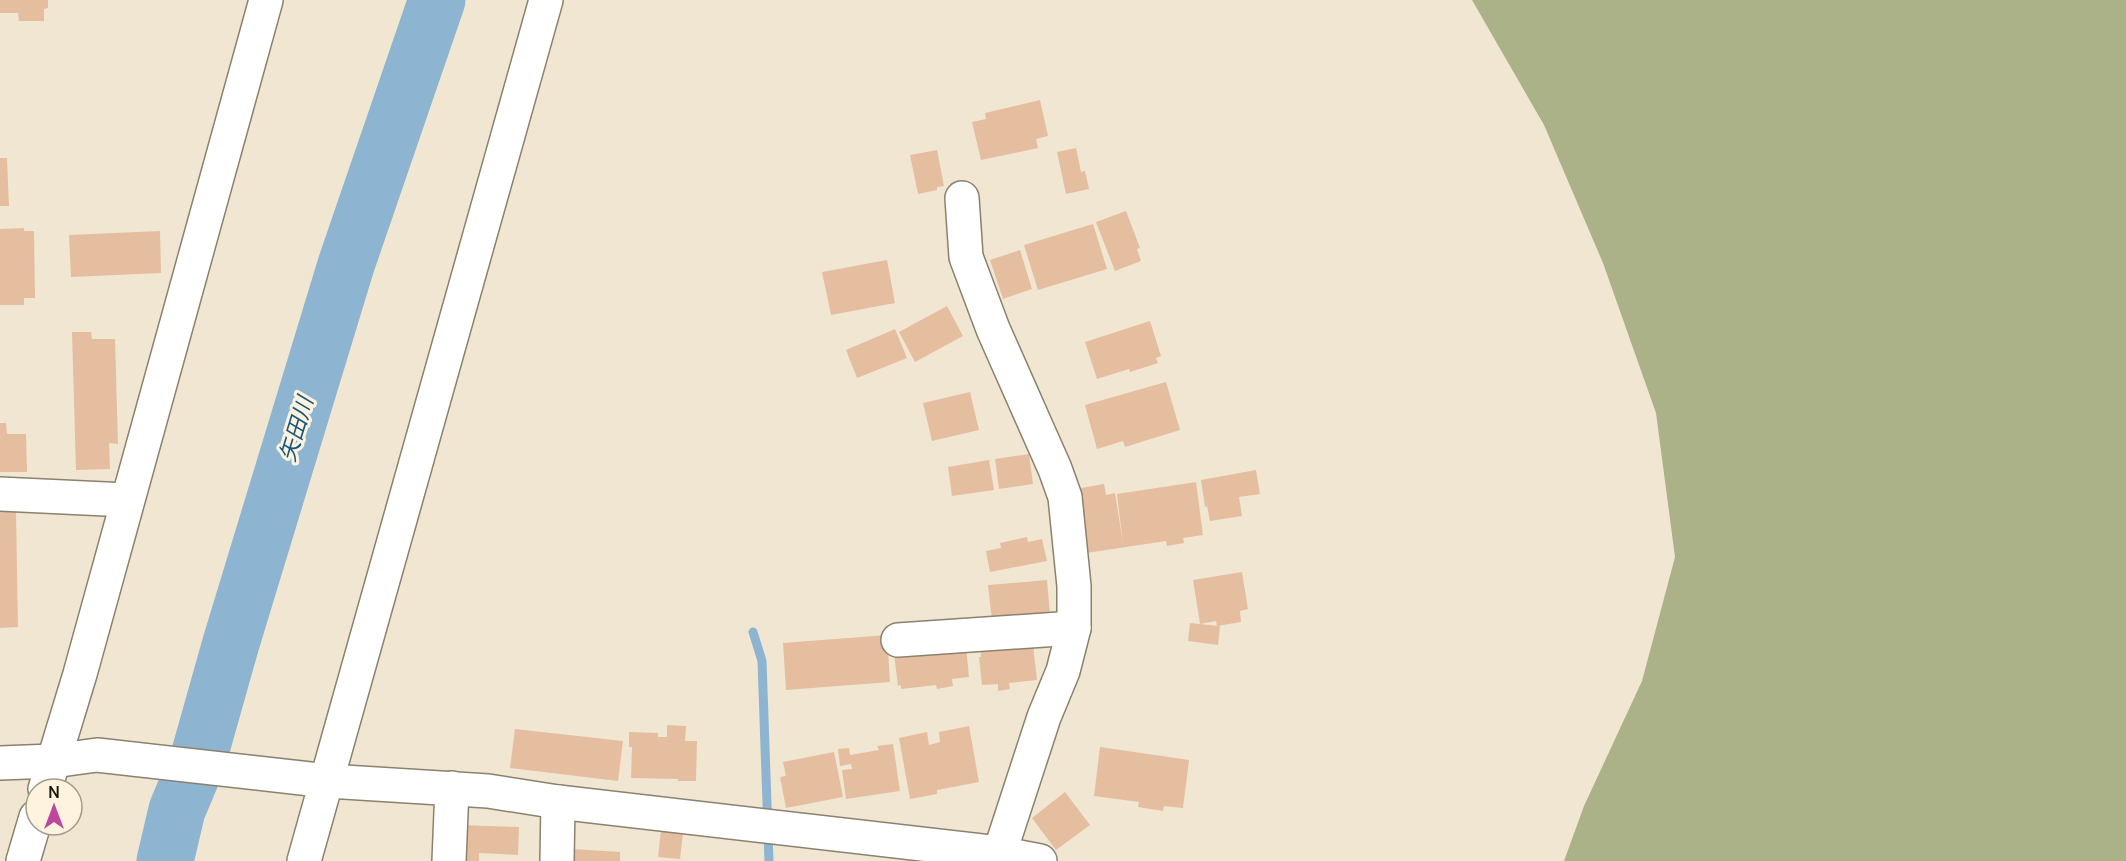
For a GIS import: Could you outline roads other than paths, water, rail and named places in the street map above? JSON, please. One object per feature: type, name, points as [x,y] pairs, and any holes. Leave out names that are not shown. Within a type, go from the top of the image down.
[{"type":"street","points":[[49,775],[80,674],[266,0]]},
{"type":"street","points":[[304,861],[317,780],[546,0]]},
{"type":"street","points":[[962,198],[966,257],[993,329],[1055,469],[1065,498],[1074,586],[1074,628],[1063,671],[1044,717],[998,857]]},
{"type":"street","points":[[0,494],[128,500]]},
{"type":"street","points":[[898,640],[1074,628]]},
{"type":"street","points":[[0,763],[49,775],[97,756],[317,780],[488,790],[558,802],[1040,861]]},
{"type":"street","points":[[448,861],[452,788]]},
{"type":"street","points":[[557,861],[558,802]]},
{"type":"street","points":[[23,861],[30,837]]},
{"type":"waterway","name":"矢田川","points":[[165,861],[177,810],[198,760],[231,643],[346,265],[437,0]]},
{"type":"waterway","points":[[753,632],[762,661],[769,861]]}]
